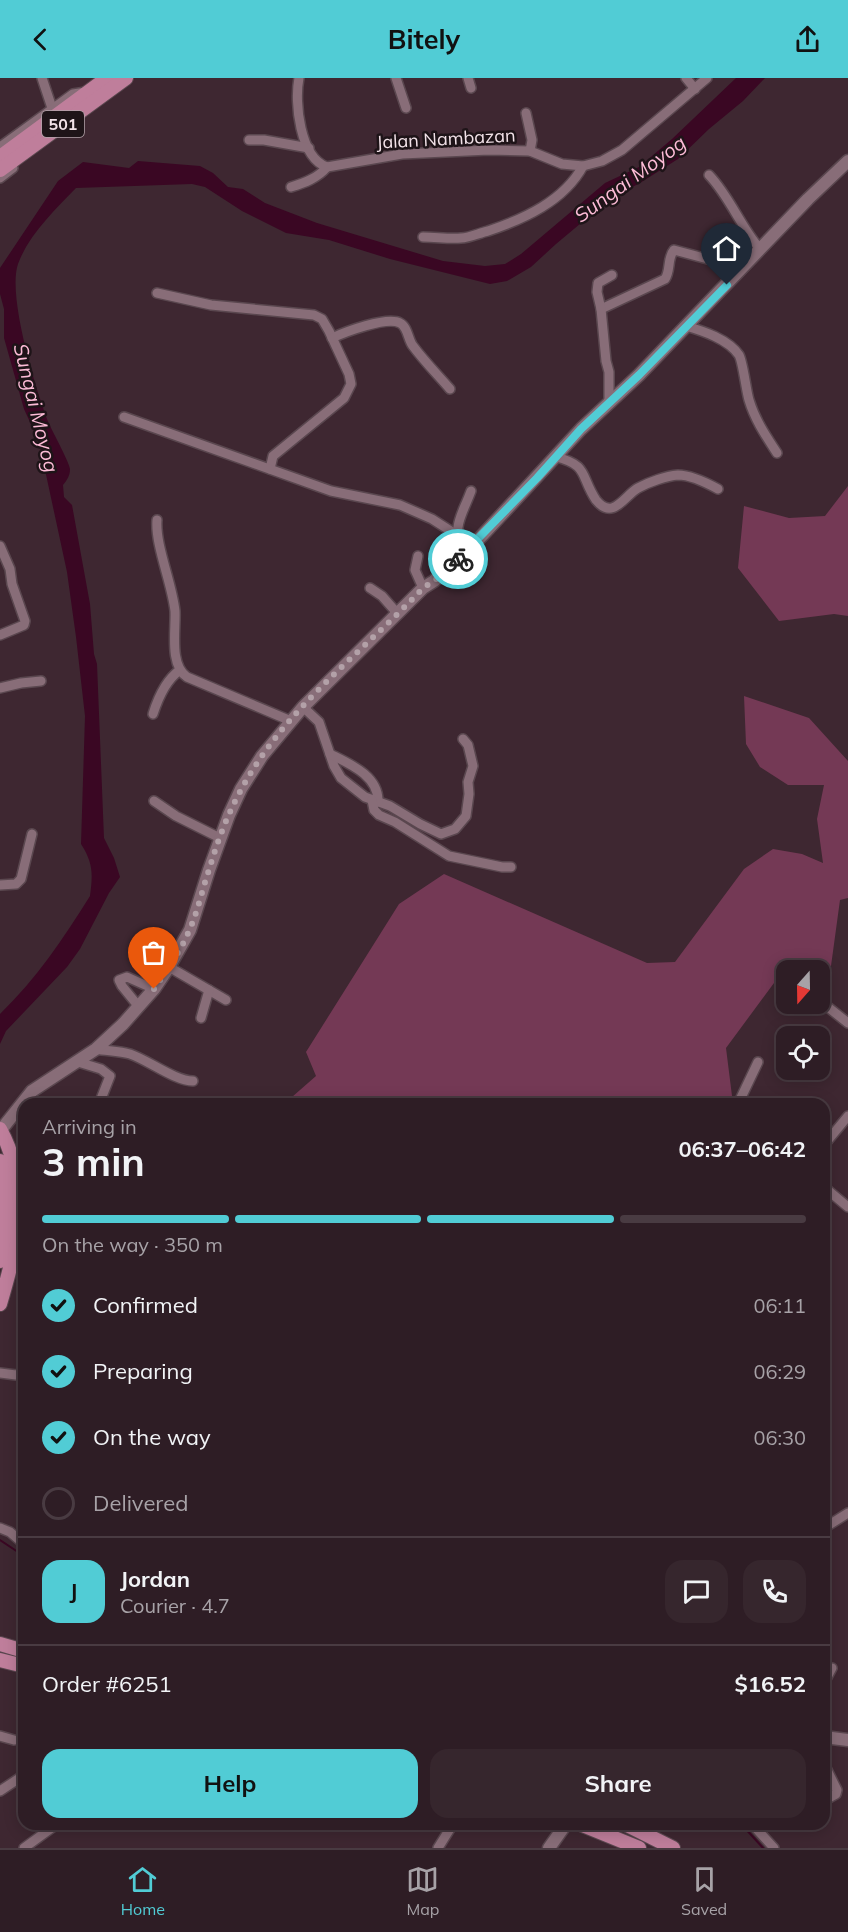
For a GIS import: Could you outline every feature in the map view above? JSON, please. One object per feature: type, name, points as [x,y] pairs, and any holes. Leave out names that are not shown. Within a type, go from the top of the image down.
[{"type":"main road","name":"501","points":[[0,157],[107,78]]},
{"type":"main road","name":"501","points":[[0,170],[126,78]]},
{"type":"main road","points":[[0,1129],[8,1161],[18,1180]]},
{"type":"main road","points":[[0,1262],[7,1210],[8,1161]]},
{"type":"main road","points":[[0,1304],[18,1234]]},
{"type":"main road","points":[[2,1642],[18,1648]]},
{"type":"main road","points":[[0,1660],[18,1664]]},
{"type":"main road","points":[[595,1830],[639,1848]]},
{"type":"main road","points":[[638,1830],[673,1848]]},
{"type":"street","points":[[42,78],[52,108]]},
{"type":"street","points":[[0,178],[136,78]]},
{"type":"street","points":[[291,187],[307,182],[327,167],[316,161],[298,121],[296,104],[299,78]]},
{"type":"street","points":[[396,78],[406,108]]},
{"type":"street","points":[[686,78],[695,89]]},
{"type":"street","name":"Jalan Nambazan","points":[[327,167],[402,154],[489,150],[530,152],[562,164],[583,166],[602,161],[622,150],[707,78]]},
{"type":"street","points":[[0,147],[73,94],[89,92]]},
{"type":"street","points":[[526,113],[532,140],[530,152]]},
{"type":"street","points":[[249,140],[264,140],[309,148]]},
{"type":"street","points":[[26,1098],[56,1074],[96,1049],[123,1024],[154,989],[190,930],[220,838],[241,789],[269,746],[303,707],[423,588],[464,554],[581,429],[686,326],[814,192],[848,161]]},
{"type":"street","points":[[423,237],[463,238],[501,226],[541,209],[578,176],[583,166]]},
{"type":"street","points":[[709,175],[723,191],[745,229],[760,249]]},
{"type":"street","points":[[600,309],[664,279],[669,273],[674,250],[741,270]]},
{"type":"street","points":[[609,403],[609,372],[604,352],[597,292],[598,283],[612,275]]},
{"type":"street","points":[[157,293],[210,305],[314,315],[322,319],[351,379],[348,394],[273,456],[270,469]]},
{"type":"street","points":[[332,338],[347,331],[391,321],[398,322],[404,327],[412,346],[450,388]]},
{"type":"street","points":[[686,326],[719,339],[740,356],[745,387],[757,422],[777,453]]},
{"type":"street","points":[[124,417],[330,491],[400,505],[432,519],[457,535]]},
{"type":"street","points":[[556,457],[569,460],[579,466],[596,500],[600,505],[609,508],[619,505],[640,487],[676,475],[688,476],[718,489]]},
{"type":"street","points":[[464,554],[456,529],[471,492]]},
{"type":"street","points":[[157,520],[173,597],[176,649],[180,670],[187,677],[291,721]]},
{"type":"street","points":[[0,546],[10,569],[12,584],[25,621],[24,625],[0,635]]},
{"type":"street","points":[[418,556],[415,570],[423,588]]},
{"type":"street","points":[[370,588],[382,596],[397,613]]},
{"type":"street","points":[[153,714],[164,688],[180,670]]},
{"type":"street","points":[[0,688],[41,681]]},
{"type":"street","points":[[303,707],[319,722],[341,778],[375,801],[390,806],[441,834],[455,829],[466,816],[468,782],[473,766],[468,745],[463,739]]},
{"type":"street","points":[[330,754],[368,777],[376,789],[374,810],[379,815],[395,822],[449,856],[511,867]]},
{"type":"street","points":[[154,801],[176,816],[220,838]]},
{"type":"street","points":[[0,885],[16,884],[21,879],[33,834]]},
{"type":"street","points":[[169,967],[226,1000]]},
{"type":"street","points":[[139,1007],[122,986],[120,980],[127,977],[154,989]]},
{"type":"street","points":[[201,1018],[210,990]]},
{"type":"street","points":[[830,1009],[848,1023]]},
{"type":"street","points":[[96,1049],[128,1054],[189,1082],[193,1081]]},
{"type":"street","points":[[78,1062],[105,1071],[110,1076],[101,1098]]},
{"type":"street","points":[[741,1098],[758,1062]]},
{"type":"street","points":[[0,1129],[18,1108]]},
{"type":"street","points":[[830,1138],[848,1116]]},
{"type":"street","points":[[830,1192],[848,1207]]},
{"type":"street","points":[[0,1373],[18,1375]]},
{"type":"street","points":[[830,1524],[848,1513]]},
{"type":"street","points":[[0,1527],[18,1539]]},
{"type":"street","points":[[830,1672],[832,1668]]},
{"type":"street","points":[[0,1737],[14,1740]]},
{"type":"street","points":[[830,1738],[847,1739]]},
{"type":"street","points":[[830,1776],[837,1790],[836,1794],[830,1797]]},
{"type":"street","points":[[0,1791],[18,1779]]},
{"type":"street","points":[[24,1848],[49,1830]]},
{"type":"street","points":[[438,1848],[449,1830]]},
{"type":"street","points":[[549,1846],[552,1830]]},
{"type":"street","points":[[549,1846],[561,1830]]},
{"type":"street","points":[[641,1830],[645,1833]]},
{"type":"street","points":[[758,1830],[774,1848]]},
{"type":"shaded area","points":[[848,486],[848,616],[834,614],[779,621],[738,568],[744,506],[789,518],[825,516]]},
{"type":"shaded area","points":[[744,696],[809,718],[848,761],[848,898],[840,900],[831,966],[830,960],[776,960],[776,980],[726,1048],[732,1098],[291,1098],[316,1076],[306,1052],[399,904],[444,874],[647,963],[675,962],[744,869],[773,849],[802,854],[823,863],[817,819],[824,785],[788,785],[760,767],[746,744]]},
{"type":"water","name":"Sungai Moyog","points":[[736,78],[765,78],[743,101],[678,159],[611,198],[531,267],[507,281],[490,284],[390,259],[329,240],[286,233],[242,211],[205,187],[192,184],[76,188],[36,233],[18,264],[16,298],[24,344],[37,390],[49,424],[70,469],[63,485],[64,497],[72,505],[90,604],[94,654],[97,664],[104,838],[120,877],[109,893],[80,949],[67,967],[6,1031],[0,1044],[0,1014],[38,972],[59,943],[90,896],[92,881],[90,863],[81,844],[85,716],[67,572],[39,442],[24,409],[4,338],[4,309],[0,294],[0,268],[58,181],[83,162],[129,168],[138,161],[200,166],[213,173],[228,187],[243,189],[265,203],[317,223],[443,261],[485,266],[505,264],[521,254],[605,183],[639,167]]},
{"type":"waterway","points":[[0,1540],[18,1552]]},
{"type":"waterway","points":[[747,1830],[763,1848]]},
{"type":"way so far","points":[[154,989],[190,930],[229,815],[241,789],[269,746],[295,715],[378,631],[423,588],[458,559]]},
{"type":"route","points":[[458,559],[581,429],[639,375],[727,285]]}]
